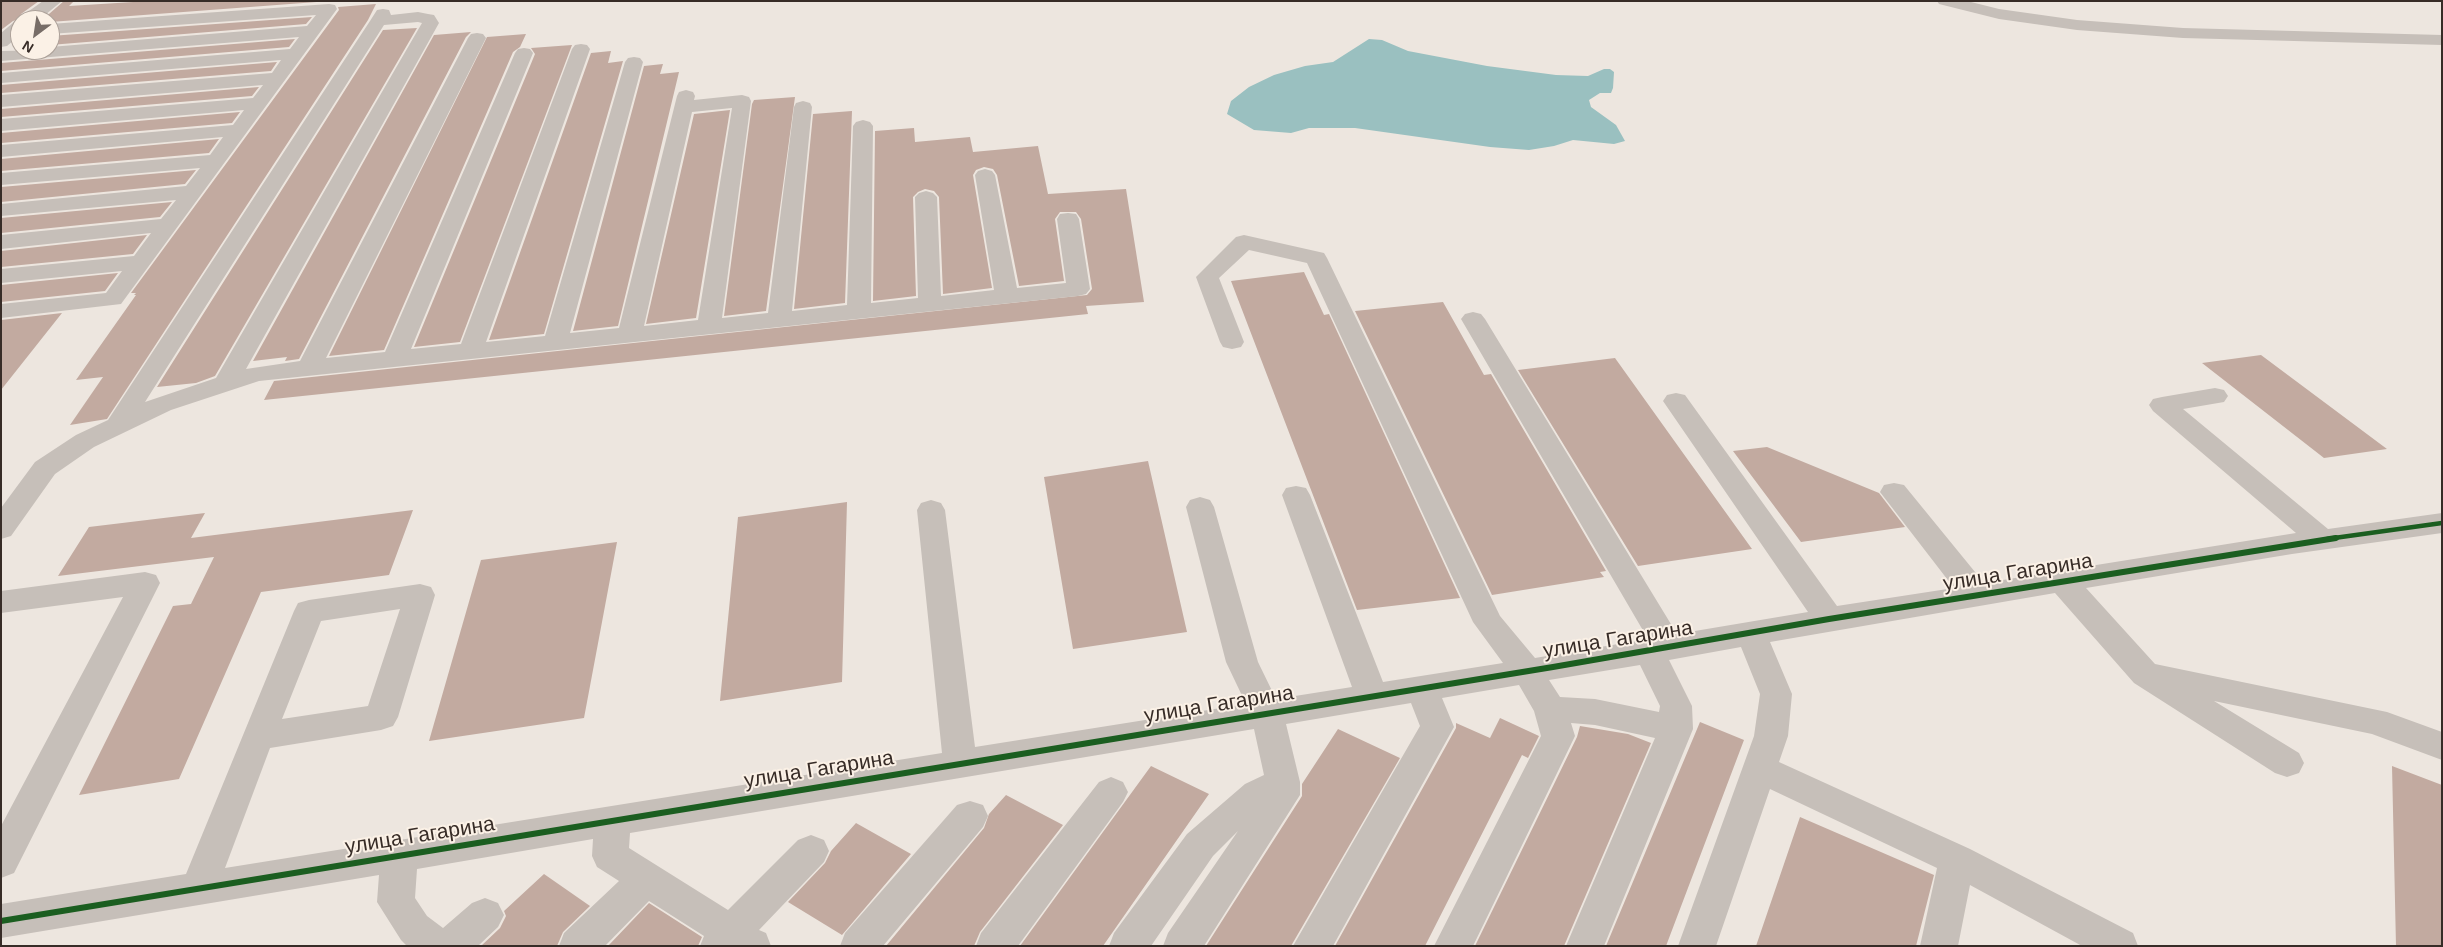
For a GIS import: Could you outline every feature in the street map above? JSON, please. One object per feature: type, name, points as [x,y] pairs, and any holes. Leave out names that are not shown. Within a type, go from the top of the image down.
[{"type":"street","points":[[42,10],[54,1]]},
{"type":"street","points":[[1945,1],[1999,14],[2077,25],[2183,33],[2442,40]]},
{"type":"street","points":[[1,311],[113,299],[330,9],[60,28]]},
{"type":"street","points":[[116,426],[381,17],[418,17],[428,19],[431,23],[225,384]]},
{"type":"street","points":[[1,56],[313,31]]},
{"type":"street","points":[[308,366],[477,38]]},
{"type":"street","points":[[471,350],[581,49]]},
{"type":"street","points":[[395,358],[524,53]]},
{"type":"street","points":[[1,78],[296,54]]},
{"type":"street","points":[[555,342],[634,62]]},
{"type":"street","points":[[1,101],[278,78]]},
{"type":"street","points":[[630,334],[685,101],[742,102],[709,326]]},
{"type":"street","points":[[1,125],[259,103]]},
{"type":"street","points":[[779,319],[803,107]]},
{"type":"street","points":[[859,311],[863,126]]},
{"type":"street","points":[[1,151],[239,130]]},
{"type":"street","points":[[1,179],[217,160]]},
{"type":"street","points":[[985,175],[1007,296]]},
{"type":"street","points":[[1,210],[193,192]]},
{"type":"street","points":[[926,197],[930,304]]},
{"type":"street","points":[[1,529],[44,468],[85,441],[162,404],[255,374],[308,366],[1078,289],[1068,219]]},
{"type":"street","points":[[1,242],[168,225]]},
{"type":"street","points":[[1232,342],[1207,277],[1244,242],[1316,258],[1488,622],[1527,671],[1550,708],[1558,736],[1453,946]]},
{"type":"street","points":[[1,276],[141,262]]},
{"type":"street","points":[[1473,320],[1659,649],[1676,706],[1676,729],[1584,946]]},
{"type":"street","points":[[2215,396],[2162,404],[2322,540]]},
{"type":"street","points":[[1676,401],[1829,619]]},
{"type":"street","points":[[1894,492],[1978,596]]},
{"type":"street","points":[[1296,495],[1372,696]]},
{"type":"street","points":[[1182,946],[1282,795],[1283,782],[1267,714],[1242,662],[1200,507]]},
{"type":"street","points":[[931,510],[960,763]]},
{"type":"street","name":"улица Гагарина","points":[[1,921],[1267,714],[1751,634],[1829,619],[2322,540],[2442,523]]},
{"type":"street","points":[[2063,582],[2145,674],[2287,763]]},
{"type":"street","points":[[1,602],[145,583],[1,862]]},
{"type":"street","points":[[199,888],[258,736],[309,610],[420,595],[381,717],[258,736]]},
{"type":"street","points":[[1697,946],[1771,736],[1776,694],[1751,634]]},
{"type":"street","points":[[2145,674],[2375,721],[2442,746]]},
{"type":"street","points":[[1312,946],[1437,727],[1422,688]]},
{"type":"street","points":[[1550,708],[1595,712],[1676,729]]},
{"type":"street","points":[[1760,769],[1957,860],[2119,946]]},
{"type":"street","points":[[1128,946],[1200,845],[1221,824],[1257,794],[1283,782]]},
{"type":"street","points":[[995,946],[1111,792]]},
{"type":"street","points":[[859,946],[970,816]]},
{"type":"street","points":[[613,821],[610,856],[647,879],[734,941],[811,851]]},
{"type":"street","points":[[399,856],[396,902],[414,928],[436,946]]},
{"type":"street","points":[[1939,946],[1957,860]]},
{"type":"street","points":[[578,946],[647,879]]},
{"type":"street","points":[[450,946],[485,915]]},
{"type":"water","points":[[1369,39],[1382,40],[1408,51],[1487,66],[1556,75],[1588,76],[1604,69],[1610,69],[1614,72],[1611,93],[1600,93],[1589,100],[1591,107],[1616,125],[1625,141],[1614,144],[1573,140],[1554,146],[1529,150],[1490,147],[1355,128],[1309,128],[1291,133],[1254,130],[1227,114],[1231,101],[1249,87],[1274,75],[1305,66],[1333,62]]},
{"type":"building","points":[[1,1],[39,1],[27,10],[10,10],[10,23],[1,30]]},
{"type":"building","points":[[64,1],[74,1],[69,6],[149,1],[330,1],[60,21],[60,10],[54,10]]},
{"type":"building","points":[[376,4],[368,20],[107,419],[70,425],[103,377],[76,380],[136,295],[134,295],[136,293],[131,293],[339,10],[338,7]]},
{"type":"building","points":[[312,17],[306,24],[60,44],[60,35]]},
{"type":"building","points":[[417,28],[215,376],[196,383],[157,387],[383,30]]},
{"type":"building","points":[[471,32],[466,37],[299,359],[285,361],[287,357],[253,361],[434,35]]},
{"type":"building","points":[[526,34],[520,47],[513,52],[384,350],[329,356],[487,37]]},
{"type":"building","points":[[295,39],[289,47],[1,71],[1,63],[60,60],[60,58]]},
{"type":"building","points":[[572,45],[460,342],[414,347],[535,54],[531,48]]},
{"type":"building","points":[[611,51],[608,63],[623,61],[544,334],[489,340],[591,53]]},
{"type":"building","points":[[277,62],[271,71],[1,93],[1,85]]},
{"type":"building","points":[[663,64],[660,74],[679,72],[618,326],[573,331],[644,66]]},
{"type":"building","points":[[259,87],[252,96],[1,117],[1,109]]},
{"type":"building","points":[[795,97],[766,311],[724,316],[752,104],[754,100]]},
{"type":"building","points":[[730,110],[696,318],[646,324],[694,114]]},
{"type":"building","points":[[852,111],[845,303],[794,309],[813,114]]},
{"type":"building","points":[[240,112],[232,123],[1,143],[1,133]]},
{"type":"building","points":[[914,128],[915,142],[970,137],[973,152],[1038,146],[1048,194],[1126,189],[1144,302],[1086,306],[1088,314],[264,400],[274,381],[1087,295],[1092,289],[1081,219],[1076,212],[1060,212],[1055,219],[1064,281],[1019,286],[997,175],[993,169],[984,167],[976,170],[973,175],[992,288],[943,294],[939,197],[934,191],[925,189],[913,197],[916,296],[873,301],[875,131]]},
{"type":"building","points":[[219,139],[209,153],[1,171],[1,159]]},
{"type":"building","points":[[196,170],[185,184],[1,202],[1,187]]},
{"type":"building","points":[[172,202],[160,217],[1,233],[1,218]]},
{"type":"building","points":[[147,235],[133,254],[1,267],[1,251]]},
{"type":"building","points":[[1304,272],[1324,315],[1329,314],[1460,598],[1357,610],[1231,281]]},
{"type":"building","points":[[118,273],[105,291],[1,302],[1,285]]},
{"type":"building","points":[[1443,302],[1484,375],[1491,374],[1606,571],[1600,572],[1604,577],[1492,595],[1355,311]]},
{"type":"building","points":[[62,313],[1,390],[1,320]]},
{"type":"building","points":[[2261,355],[2387,449],[2324,458],[2202,363]]},
{"type":"building","points":[[1615,358],[1752,549],[1638,566],[1518,370]]},
{"type":"building","points":[[1767,447],[1879,493],[1905,527],[1801,542],[1733,451]]},
{"type":"building","points":[[1148,461],[1187,632],[1073,649],[1044,477]]},
{"type":"building","points":[[847,502],[842,682],[720,701],[738,517]]},
{"type":"building","points":[[413,510],[389,575],[261,592],[179,779],[79,795],[173,606],[191,604],[214,557],[58,576],[89,527],[205,513],[191,538]]},
{"type":"building","points":[[617,542],[584,718],[429,741],[481,560]]},
{"type":"building","points":[[1500,718],[1539,736],[1528,758],[1522,755],[1425,946],[1335,946],[1456,728],[1456,723],[1490,738]]},
{"type":"building","points":[[1700,722],[1744,740],[1666,946],[1606,946]]},
{"type":"building","points":[[1580,726],[1628,734],[1651,743],[1564,946],[1475,946],[1577,737]]},
{"type":"building","points":[[1338,729],[1400,758],[1291,946],[1206,946],[1302,796],[1302,784]]},
{"type":"building","points":[[1151,766],[1209,794],[1103,946],[1020,946]]},
{"type":"building","points":[[2392,766],[2442,785],[2442,946],[2396,946]]},
{"type":"building","points":[[1006,795],[1063,825],[980,932],[974,946],[886,946],[984,828],[989,814]]},
{"type":"building","points":[[1800,817],[1934,875],[1916,946],[1756,946]]},
{"type":"building","points":[[856,823],[911,854],[842,935],[788,902],[825,863],[831,851]]},
{"type":"building","points":[[544,874],[590,906],[563,932],[557,946],[481,946],[500,928],[506,916],[504,911]]},
{"type":"building","points":[[649,903],[702,937],[698,946],[608,946]]},
{"type":"cycle path","points":[[1,921],[1553,667],[1829,619],[2292,544],[2442,523]]}]
